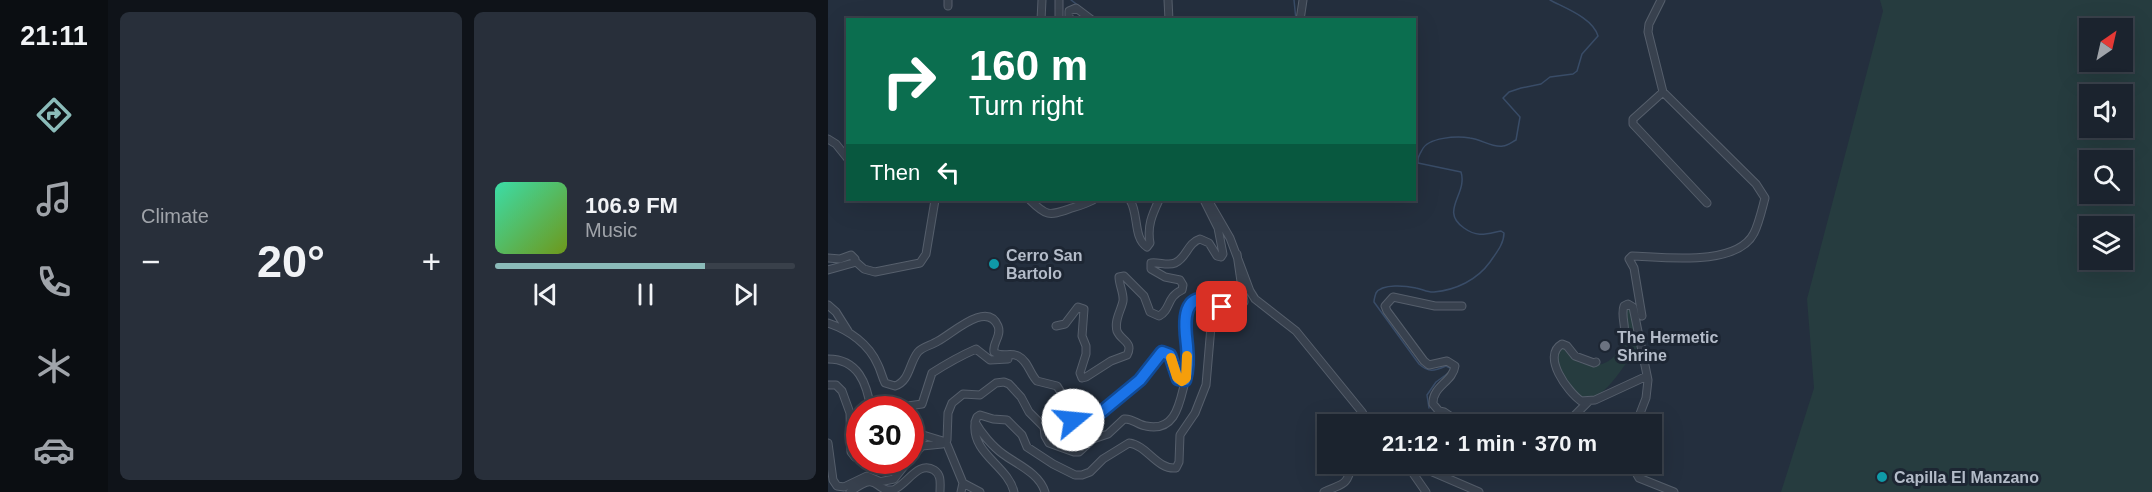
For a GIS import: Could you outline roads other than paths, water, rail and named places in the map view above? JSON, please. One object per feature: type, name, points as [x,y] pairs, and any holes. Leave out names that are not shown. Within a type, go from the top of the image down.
[{"type":"street","points":[[1041,18],[1042,0]]},
{"type":"street","points":[[1059,0],[1059,18]]},
{"type":"street","points":[[1168,0],[1168,18]]},
{"type":"street","points":[[1300,18],[1303,0]]},
{"type":"street","points":[[1642,316],[1634,268],[1629,259],[1632,255],[1700,258],[1732,252],[1745,244],[1754,234],[1765,198],[1756,184],[1663,92],[1658,64],[1648,32],[1649,24],[1661,0]]},
{"type":"street","points":[[1069,18],[1070,11],[1076,8],[1089,18]]},
{"type":"street","points":[[1663,92],[1633,119],[1633,124],[1707,203]]},
{"type":"street","points":[[828,139],[836,144],[846,156]]},
{"type":"street","points":[[828,258],[840,259],[851,255],[864,269],[875,272],[920,263],[926,254],[935,201]]},
{"type":"street","points":[[1031,201],[1044,212],[1058,214],[1091,201]]},
{"type":"street","points":[[1131,201],[1135,208],[1141,241],[1147,247],[1150,243],[1148,233],[1150,220],[1159,201]]},
{"type":"street","points":[[1056,326],[1065,324],[1078,307],[1084,309],[1082,336],[1087,350],[1080,373],[1082,378],[1127,356],[1129,345],[1116,327],[1123,297],[1119,277],[1124,276],[1141,292],[1150,312],[1158,315],[1165,311],[1170,300],[1176,292],[1182,290],[1183,285],[1180,280],[1165,278],[1151,269],[1151,262],[1175,263],[1182,258],[1192,243],[1200,239],[1209,243],[1217,256],[1223,254],[1218,228],[1206,201]]},
{"type":"street","points":[[1207,201],[1237,254],[1255,299],[1296,331],[1363,414]]},
{"type":"street","points":[[962,492],[963,483],[946,442],[949,435],[948,413],[952,403],[963,394],[980,395],[999,382],[1007,383],[1015,388],[1029,412],[1044,427],[1049,443],[1077,452],[1093,440],[1108,434],[1124,419],[1130,419],[1149,427],[1166,423],[1178,409],[1186,378],[1185,318],[1191,305],[1196,300],[1202,299],[1227,310],[1233,310],[1244,302],[1237,254]]},
{"type":"street","points":[[828,270],[855,261]]},
{"type":"street","points":[[1447,414],[1433,404],[1434,393],[1454,372],[1455,366],[1447,361],[1430,365],[1424,361],[1387,312],[1385,306],[1393,297],[1435,306],[1462,306]]},
{"type":"street","points":[[1014,492],[1009,478],[989,460],[977,436],[975,422],[980,415],[993,419],[1005,419],[1020,432],[1027,447],[1075,476],[1090,472],[1103,459],[1129,442],[1137,445],[1166,467],[1176,468],[1179,462],[1180,435],[1195,414],[1206,385],[1213,303]]},
{"type":"street","points":[[1623,340],[1626,332],[1622,310],[1628,304],[1632,308],[1647,376],[1646,398],[1640,414]]},
{"type":"street","points":[[828,305],[836,312],[849,332],[870,352],[883,380],[892,386],[897,386],[904,381],[920,350],[981,316],[992,319],[999,328],[993,349],[995,354],[1015,355],[1023,360],[1037,381],[1054,384],[1059,388],[1063,397],[1062,414],[1065,420],[1095,416],[1100,413],[1140,380],[1162,352],[1170,355],[1178,379],[1182,381],[1186,378]]},
{"type":"street","points":[[828,323],[849,332]]},
{"type":"street","points":[[1588,402],[1581,401],[1571,394],[1554,363],[1554,356],[1562,344],[1567,346],[1575,356],[1596,362]]},
{"type":"street","points":[[924,399],[929,377],[934,370],[944,367],[956,357],[973,350],[979,350],[990,360],[1023,360]]},
{"type":"street","points":[[828,359],[842,360],[854,367],[865,386],[868,396]]},
{"type":"street","points":[[1576,414],[1588,402],[1647,376]]},
{"type":"street","points":[[828,385],[838,386],[846,400]]},
{"type":"street","points":[[975,422],[980,431],[1001,453],[1034,475],[1045,492]]},
{"type":"street","points":[[924,435],[946,442]]},
{"type":"street","points":[[924,446],[946,442]]},
{"type":"street","points":[[828,443],[833,480],[837,486],[844,487],[867,476],[881,482]]},
{"type":"street","points":[[871,482],[885,490],[893,490],[917,471],[928,468],[936,471],[939,476],[940,492]]},
{"type":"street","points":[[850,492],[865,483],[894,479],[898,474]]},
{"type":"street","points":[[1324,492],[1342,485],[1350,474]]},
{"type":"street","points":[[1413,474],[1426,492]]},
{"type":"street","points":[[1437,474],[1479,492]]},
{"type":"street","points":[[1637,474],[1639,478],[1674,492]]},
{"type":"street","points":[[859,492],[871,482]]},
{"type":"street","points":[[963,483],[980,492]]},
{"type":"waterway","points":[[1071,0],[1092,16]]},
{"type":"waterway","points":[[1294,0],[1296,18]]},
{"type":"waterway","points":[[1429,408],[1427,395],[1436,382],[1451,371],[1450,368],[1446,366],[1429,370],[1419,364],[1374,302],[1375,296],[1379,290],[1389,286],[1418,288],[1432,292],[1458,286],[1479,274],[1499,248],[1504,237],[1501,231],[1478,234],[1469,231],[1457,222],[1454,209],[1461,188],[1461,172],[1418,163],[1418,158],[1425,146],[1443,138],[1470,138],[1499,146],[1510,144],[1516,140],[1520,117],[1503,98],[1509,92],[1541,84],[1550,77],[1573,74],[1577,71],[1582,54],[1598,36],[1585,19],[1550,0]]},
{"type":"place","name":"Cerro San Bartolo","points":[[994,264]]},
{"type":"place","name":"The Hermetic Shrine","points":[[1605,346]]},
{"type":"place","name":"Capilla El Manzano","points":[[1882,477]]}]
